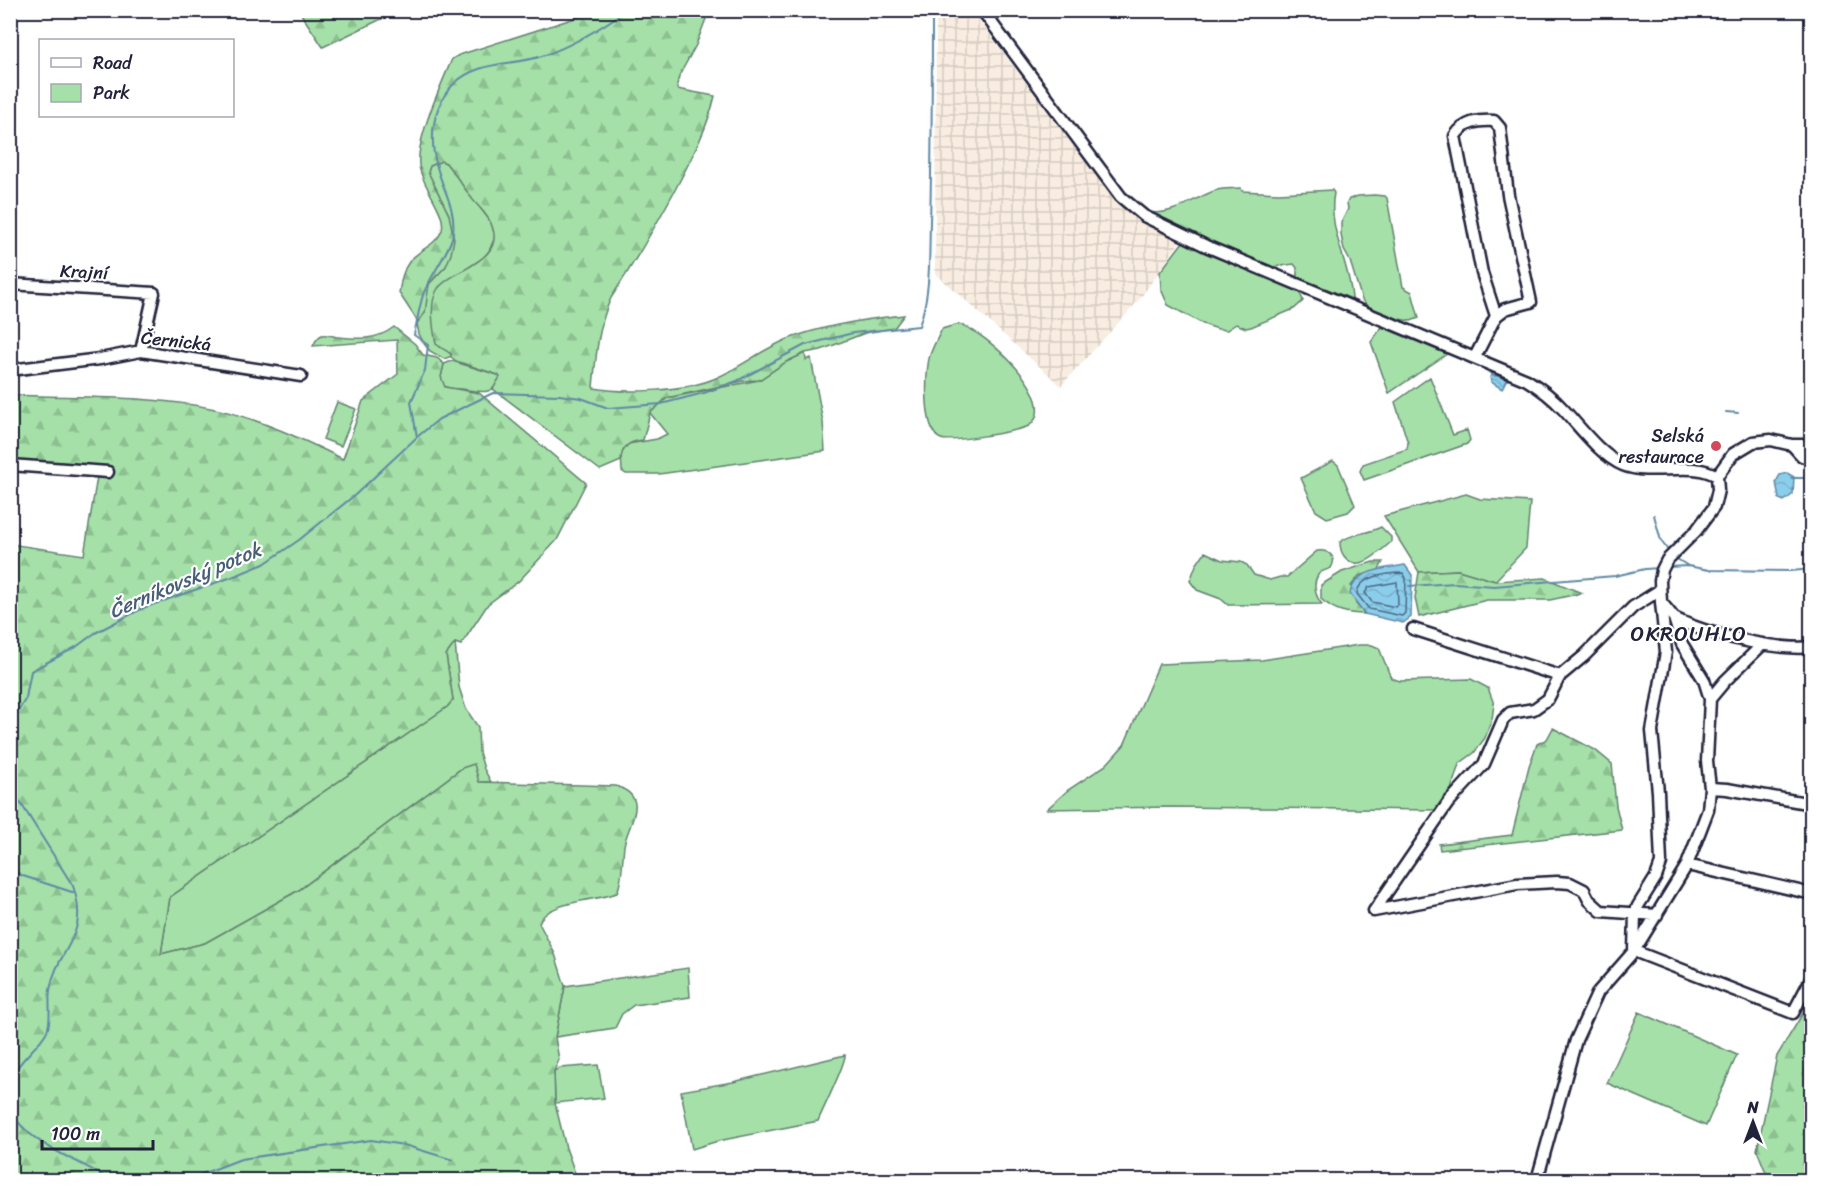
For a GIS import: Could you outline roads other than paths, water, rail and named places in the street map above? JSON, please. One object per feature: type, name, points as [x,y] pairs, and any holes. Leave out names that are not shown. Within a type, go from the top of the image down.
[{"type":"street","points":[[982,10],[1122,197],[1144,216],[1206,246],[1527,380],[1546,392],[1595,443],[1622,465],[1651,470],[1708,471],[1717,476]]},
{"type":"street","points":[[1475,357],[1496,316],[1505,309],[1531,302],[1508,195],[1500,128],[1494,121],[1486,121],[1470,123],[1460,128],[1455,136],[1482,273],[1496,316]]},
{"type":"street","name":"Krajní","points":[[10,284],[154,293],[141,351]]},
{"type":"street","name":"Černická","points":[[10,370],[100,359],[141,351],[302,376]]},
{"type":"street","points":[[1634,951],[1635,913],[1656,877],[1660,863],[1658,792],[1652,731],[1666,652],[1660,590],[1662,570],[1667,560],[1696,531],[1714,507],[1718,490],[1717,476],[1733,454],[1753,442],[1771,440],[1792,445],[1812,445]]},
{"type":"street","points":[[1792,445],[1802,456],[1812,459]]},
{"type":"street","points":[[10,465],[108,472]]},
{"type":"street","points":[[1657,915],[1601,911],[1589,900],[1584,890],[1570,883],[1557,882],[1517,884],[1374,911],[1449,803],[1484,764],[1503,720],[1510,713],[1534,709],[1548,699],[1560,676],[1584,656],[1633,607],[1660,590]]},
{"type":"street","points":[[1537,1180],[1576,1040],[1598,992],[1634,951],[1657,915],[1687,865],[1708,810],[1710,788],[1707,761],[1710,699],[1704,680],[1683,644],[1674,618],[1661,602]]},
{"type":"street","points":[[1674,618],[1692,627],[1763,644],[1783,648],[1812,647]]},
{"type":"street","points":[[1413,629],[1560,676]]},
{"type":"street","points":[[1710,699],[1763,644]]},
{"type":"street","points":[[1710,788],[1812,804]]},
{"type":"street","points":[[1687,865],[1812,894]]},
{"type":"street","points":[[1634,951],[1792,1013],[1812,977]]},
{"type":"water","points":[[1493,375],[1508,379],[1502,389],[1491,382],[1490,377]]},
{"type":"water","points":[[1787,473],[1794,477],[1793,494],[1784,501],[1779,499],[1776,482],[1780,475]]},
{"type":"water","points":[[1405,565],[1412,575],[1411,617],[1403,623],[1365,614],[1350,594],[1357,579],[1380,569]]},
{"type":"waterway","name":"Černíkovský potok","points":[[10,725],[26,698],[31,671],[143,608],[264,564],[299,540],[355,495],[417,437],[411,402],[425,370],[428,345],[414,335],[423,295],[449,247],[453,233],[453,215],[437,167],[433,137],[434,123],[444,96],[453,85],[479,69],[553,52],[586,36],[626,10]]},
{"type":"waterway","points":[[417,437],[439,419],[493,393],[559,395],[581,398],[608,408],[661,404],[704,393],[737,381],[805,345],[853,333],[919,326],[926,301],[929,262],[932,10]]},
{"type":"waterway","points":[[1482,367],[1494,376]]},
{"type":"waterway","points":[[1726,412],[1738,413]]},
{"type":"waterway","points":[[1791,478],[1812,478]]},
{"type":"waterway","points":[[1654,515],[1661,541],[1670,553]]},
{"type":"waterway","points":[[1674,557],[1688,566],[1709,570],[1812,569]]},
{"type":"waterway","points":[[1668,567],[1688,566]]},
{"type":"waterway","points":[[1409,586],[1455,583],[1494,586],[1615,576],[1660,568]]},
{"type":"waterway","name":"Černíkovský potok","points":[[10,781],[15,794],[73,886],[78,918],[71,941],[54,975],[50,990],[47,1031],[17,1068],[10,1084]]},
{"type":"waterway","points":[[10,869],[23,876],[75,893]]},
{"type":"waterway","name":"Černíkovský potok","points":[[10,1110],[19,1123],[42,1143],[110,1180]]},
{"type":"waterway","points":[[186,1180],[241,1159],[371,1140],[404,1145],[453,1160]]},
{"type":"place","name":"Selská restaurace","points":[[1716,446]]},
{"type":"district","name":"OKROUHLO","points":[[1689,634]]}]
